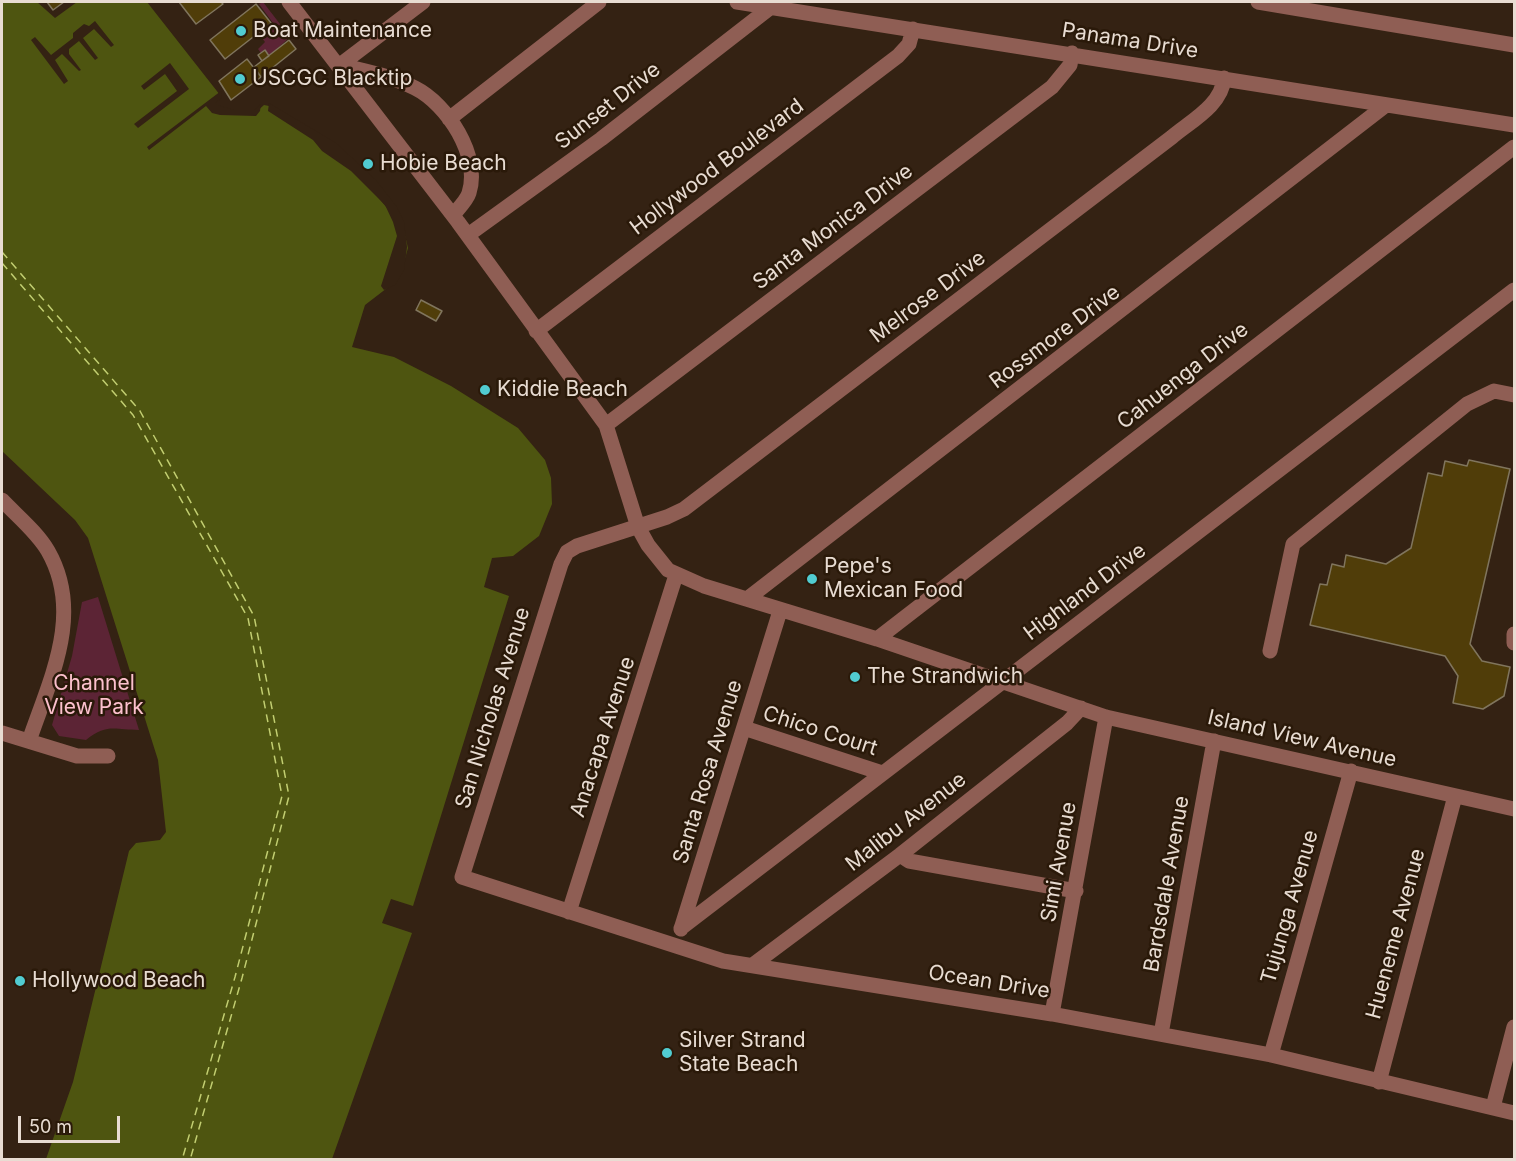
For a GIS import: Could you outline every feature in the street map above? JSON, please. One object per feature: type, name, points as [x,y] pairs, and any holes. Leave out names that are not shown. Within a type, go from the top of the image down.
[{"type":"street","points":[[340,65],[423,2]]},
{"type":"street","points":[[449,119],[599,2]]},
{"type":"street","name":"Panama Drive","points":[[737,2],[1072,53],[1515,125]]},
{"type":"street","points":[[1258,2],[1515,45]]},
{"type":"street","points":[[298,5],[606,425],[638,527],[662,562],[676,575]]},
{"type":"street","name":"Sunset Drive","points":[[468,235],[601,139],[771,7]]},
{"type":"street","name":"Hollywood Boulevard","points":[[536,331],[898,56],[909,44],[913,29]]},
{"type":"street","name":"Santa Monica Drive","points":[[606,425],[1052,87],[1070,65],[1072,53]]},
{"type":"street","points":[[340,65],[388,77],[417,89],[432,100],[449,119],[465,149],[471,177],[469,194],[453,215]]},
{"type":"street","name":"Melrose Drive","points":[[567,552],[591,540],[638,527],[684,509],[1172,137],[1213,103],[1223,88],[1224,78]]},
{"type":"street","name":"Rossmore Drive","points":[[747,599],[1386,105]]},
{"type":"street","name":"Cahuenga Drive","points":[[877,639],[1515,147]]},
{"type":"street","name":"Highland Drive","points":[[681,928],[1515,290]]},
{"type":"street","points":[[1270,651],[1293,544],[1467,404],[1494,391],[1515,395]]},
{"type":"street","points":[[2,500],[48,549],[62,583],[65,604],[66,620],[60,649],[30,741]]},
{"type":"street","name":"San Nicholas Avenue","points":[[462,877],[557,576],[567,552]]},
{"type":"street","name":"Island View Avenue","points":[[676,575],[780,611],[877,639],[1106,717],[1515,809]]},
{"type":"street","name":"Anacapa Avenue","points":[[569,912],[676,575]]},
{"type":"street","name":"Santa Rosa Avenue","points":[[674,946],[780,611]]},
{"type":"street","points":[[1515,634],[1515,643]]},
{"type":"street","name":"Malibu Avenue","points":[[754,964],[900,855],[1067,723],[1081,708]]},
{"type":"street","name":"Simi Avenue","points":[[1052,1014],[1106,717]]},
{"type":"street","name":"Chico Court","points":[[744,728],[882,773]]},
{"type":"street","points":[[2,733],[77,756],[108,756]]},
{"type":"street","name":"Bardsdale Avenue","points":[[1161,1034],[1215,741]]},
{"type":"street","name":"Tujunga Avenue","points":[[1271,1055],[1351,771]]},
{"type":"street","name":"Hueneme Avenue","points":[[1379,1082],[1455,796]]},
{"type":"street","points":[[900,855],[909,861],[1076,891]]},
{"type":"street","name":"Ocean Drive","points":[[462,877],[723,960],[1052,1014],[1271,1055],[1515,1113]]},
{"type":"street","points":[[1493,1107],[1515,1027]]},
{"type":"green space","points":[[263,2],[290,37],[269,56],[265,50],[261,53],[258,49],[265,42],[259,34],[273,23],[259,4]]},
{"type":"green space","name":"Channel View Park","points":[[98,597],[139,730],[106,729],[86,740],[59,736],[52,725],[72,656],[82,602]]},
{"type":"shaded area","points":[[2,2],[37,2],[55,18],[77,2],[147,2],[220,95],[211,102],[223,109],[255,113],[264,105],[274,107],[334,145],[403,227],[408,248],[402,269],[391,285],[365,305],[352,347],[394,357],[451,386],[518,428],[545,460],[551,478],[552,504],[539,536],[513,556],[492,558],[484,587],[509,596],[413,906],[391,899],[382,923],[412,933],[332,1159],[46,1159],[73,1082],[129,851],[136,843],[160,840],[166,832],[158,760],[88,538],[75,520],[2,451]]},
{"type":"pier","points":[[95,21],[114,45],[111,47],[94,29],[83,38],[98,58],[95,60],[79,41],[69,49],[69,54],[81,70],[79,71],[62,54],[55,60],[68,81],[64,84],[31,40],[35,37],[51,55],[73,38],[73,33],[84,24],[89,26]]},
{"type":"pier","points":[[170,63],[189,89],[138,128],[134,124],[177,91],[165,74],[144,90],[141,86]]},
{"type":"pier","points":[[221,91],[222,98],[215,103],[217,105],[234,110],[254,110],[261,104],[260,111],[256,116],[220,115],[212,113],[206,106],[149,150],[147,147]]},
{"type":"pier","points":[[269,103],[336,143],[376,180],[397,207],[404,222],[407,247],[404,270],[395,285],[384,290],[381,286],[397,236],[385,205],[351,171],[322,151],[313,140],[268,111]]},
{"type":"building","points":[[47,2],[64,2],[53,10]]},
{"type":"building","points":[[179,2],[221,2],[223,4],[196,24]]},
{"type":"building","name":"Boat Maintenance","points":[[256,4],[271,23],[225,59],[210,40]]},
{"type":"building","points":[[289,40],[296,49],[261,77],[254,67]]},
{"type":"building","points":[[265,50],[269,56],[262,61],[258,55]]},
{"type":"building","name":"USCGC Blacktip","points":[[247,59],[261,77],[231,100],[219,81]]},
{"type":"building","points":[[421,300],[442,311],[436,321],[416,310]]},
{"type":"building","points":[[1469,460],[1510,469],[1470,644],[1482,661],[1510,667],[1504,696],[1483,709],[1453,703],[1458,676],[1445,656],[1310,625],[1320,584],[1327,585],[1332,564],[1344,567],[1346,555],[1386,564],[1411,548],[1428,473],[1442,476],[1445,461],[1467,466]]},
{"type":"ferry route","points":[[2,252],[140,411],[254,616],[289,796],[242,978],[190,1160]]},
{"type":"ferry route","points":[[2,263],[133,415],[248,618],[282,796],[235,977],[182,1160]]},
{"type":"place","name":"Boat Maintenance","points":[[241,31]]},
{"type":"place","name":"USCGC Blacktip","points":[[240,79]]},
{"type":"place","name":"Hobie Beach","points":[[368,164]]},
{"type":"place","name":"Kiddie Beach","points":[[485,390]]},
{"type":"place","name":"Pepe's Mexican Food","points":[[812,579]]},
{"type":"place","name":"The Strandwich","points":[[855,677]]},
{"type":"place","name":"Hollywood Beach","points":[[20,981]]},
{"type":"place","name":"Silver Strand State Beach","points":[[667,1053]]}]
